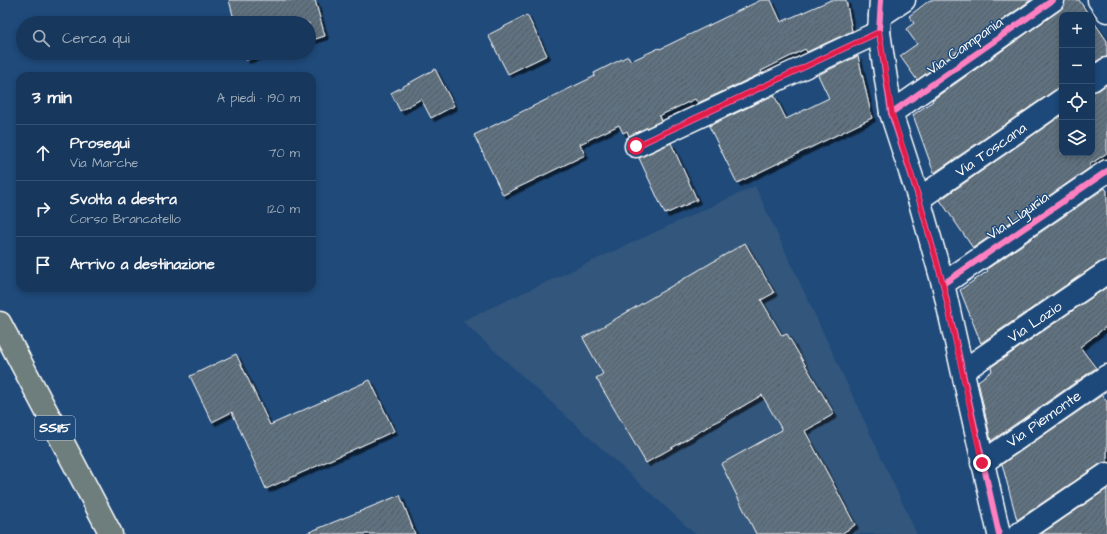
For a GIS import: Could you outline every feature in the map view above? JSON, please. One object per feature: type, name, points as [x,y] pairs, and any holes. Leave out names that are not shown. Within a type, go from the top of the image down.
[{"type":"main road","name":"SS115","points":[[0,323],[111,534]]},
{"type":"street","points":[[636,146],[880,16],[904,0]]},
{"type":"street","name":"Via Campania","points":[[892,113],[1052,0]]},
{"type":"street","points":[[1099,0],[1107,11]]},
{"type":"street","points":[[880,16],[892,113],[919,199],[943,284],[998,534]]},
{"type":"street","points":[[1095,78],[1107,69]]},
{"type":"street","name":"Via Toscana","points":[[919,199],[1059,102]]},
{"type":"street","name":"Via Liguria","points":[[943,284],[1107,171]]},
{"type":"street","name":"Via Lazio","points":[[963,371],[1107,272]]},
{"type":"street","name":"Via Piemonte","points":[[982,463],[1107,376]]},
{"type":"street","points":[[1019,534],[1107,474]]},
{"type":"shaded area","points":[[755,186],[917,534],[695,534],[462,321]]},
{"type":"building","points":[[229,0],[315,0],[325,36],[316,39],[316,16],[233,16]]},
{"type":"building","points":[[761,0],[771,0],[781,22],[831,0],[846,0],[852,31],[807,52],[805,49],[761,71],[762,73],[698,103],[695,99],[659,116],[661,121],[629,136],[627,131],[623,133],[619,125],[580,144],[585,155],[503,195],[474,135],[595,76],[594,73],[628,56],[631,61],[659,48],[660,49]]},
{"type":"building","points":[[930,0],[1031,0],[917,80],[900,56],[917,44],[906,29],[914,23],[909,16]]},
{"type":"building","points":[[1065,0],[1079,0],[1087,12],[1059,12],[1059,89],[1055,90],[934,173],[913,115],[1064,6]]},
{"type":"building","points":[[527,15],[547,55],[508,74],[488,35]]},
{"type":"building","points":[[1095,23],[1107,41],[1107,57],[1095,62]]},
{"type":"building","points":[[858,56],[872,118],[737,183],[709,126],[774,95],[786,119],[829,98],[818,75]]},
{"type":"building","points":[[435,69],[454,106],[431,118],[421,99],[400,111],[391,93]]},
{"type":"building","points":[[1107,84],[1107,153],[1089,165],[1091,167],[973,248],[940,200],[1059,117],[1059,156],[1095,156],[1095,91]]},
{"type":"building","points":[[671,143],[697,200],[665,214],[639,158]]},
{"type":"building","points":[[1105,188],[1107,191],[1107,260],[1100,262],[981,343],[960,290],[988,271],[987,269]]},
{"type":"building","points":[[745,243],[774,293],[761,300],[782,336],[787,334],[834,414],[805,431],[855,525],[841,534],[756,534],[721,464],[782,430],[762,395],[646,463],[596,378],[603,374],[583,338]]},
{"type":"building","points":[[1107,287],[1107,326],[1080,347],[1096,368],[991,441],[978,381],[992,371],[991,367]]},
{"type":"building","points":[[236,354],[270,425],[370,380],[394,431],[266,489],[232,412],[212,422],[190,376]]},
{"type":"building","points":[[1102,395],[1107,402],[1107,462],[1100,464],[1017,520],[1002,464]]},
{"type":"building","points":[[1107,489],[1107,534],[1041,534]]},
{"type":"building","points":[[400,495],[415,534],[307,534],[307,533]]},
{"type":"cycle path","points":[[881,0],[879,32],[891,113],[919,199],[943,284],[999,534]]},
{"type":"cycle path","points":[[891,113],[1053,0]]},
{"type":"cycle path","points":[[636,146],[879,32]]},
{"type":"cycle path","points":[[943,284],[1107,171]]},
{"type":"route","points":[[636,146],[879,32],[892,113],[919,199],[943,284],[982,463]]}]
